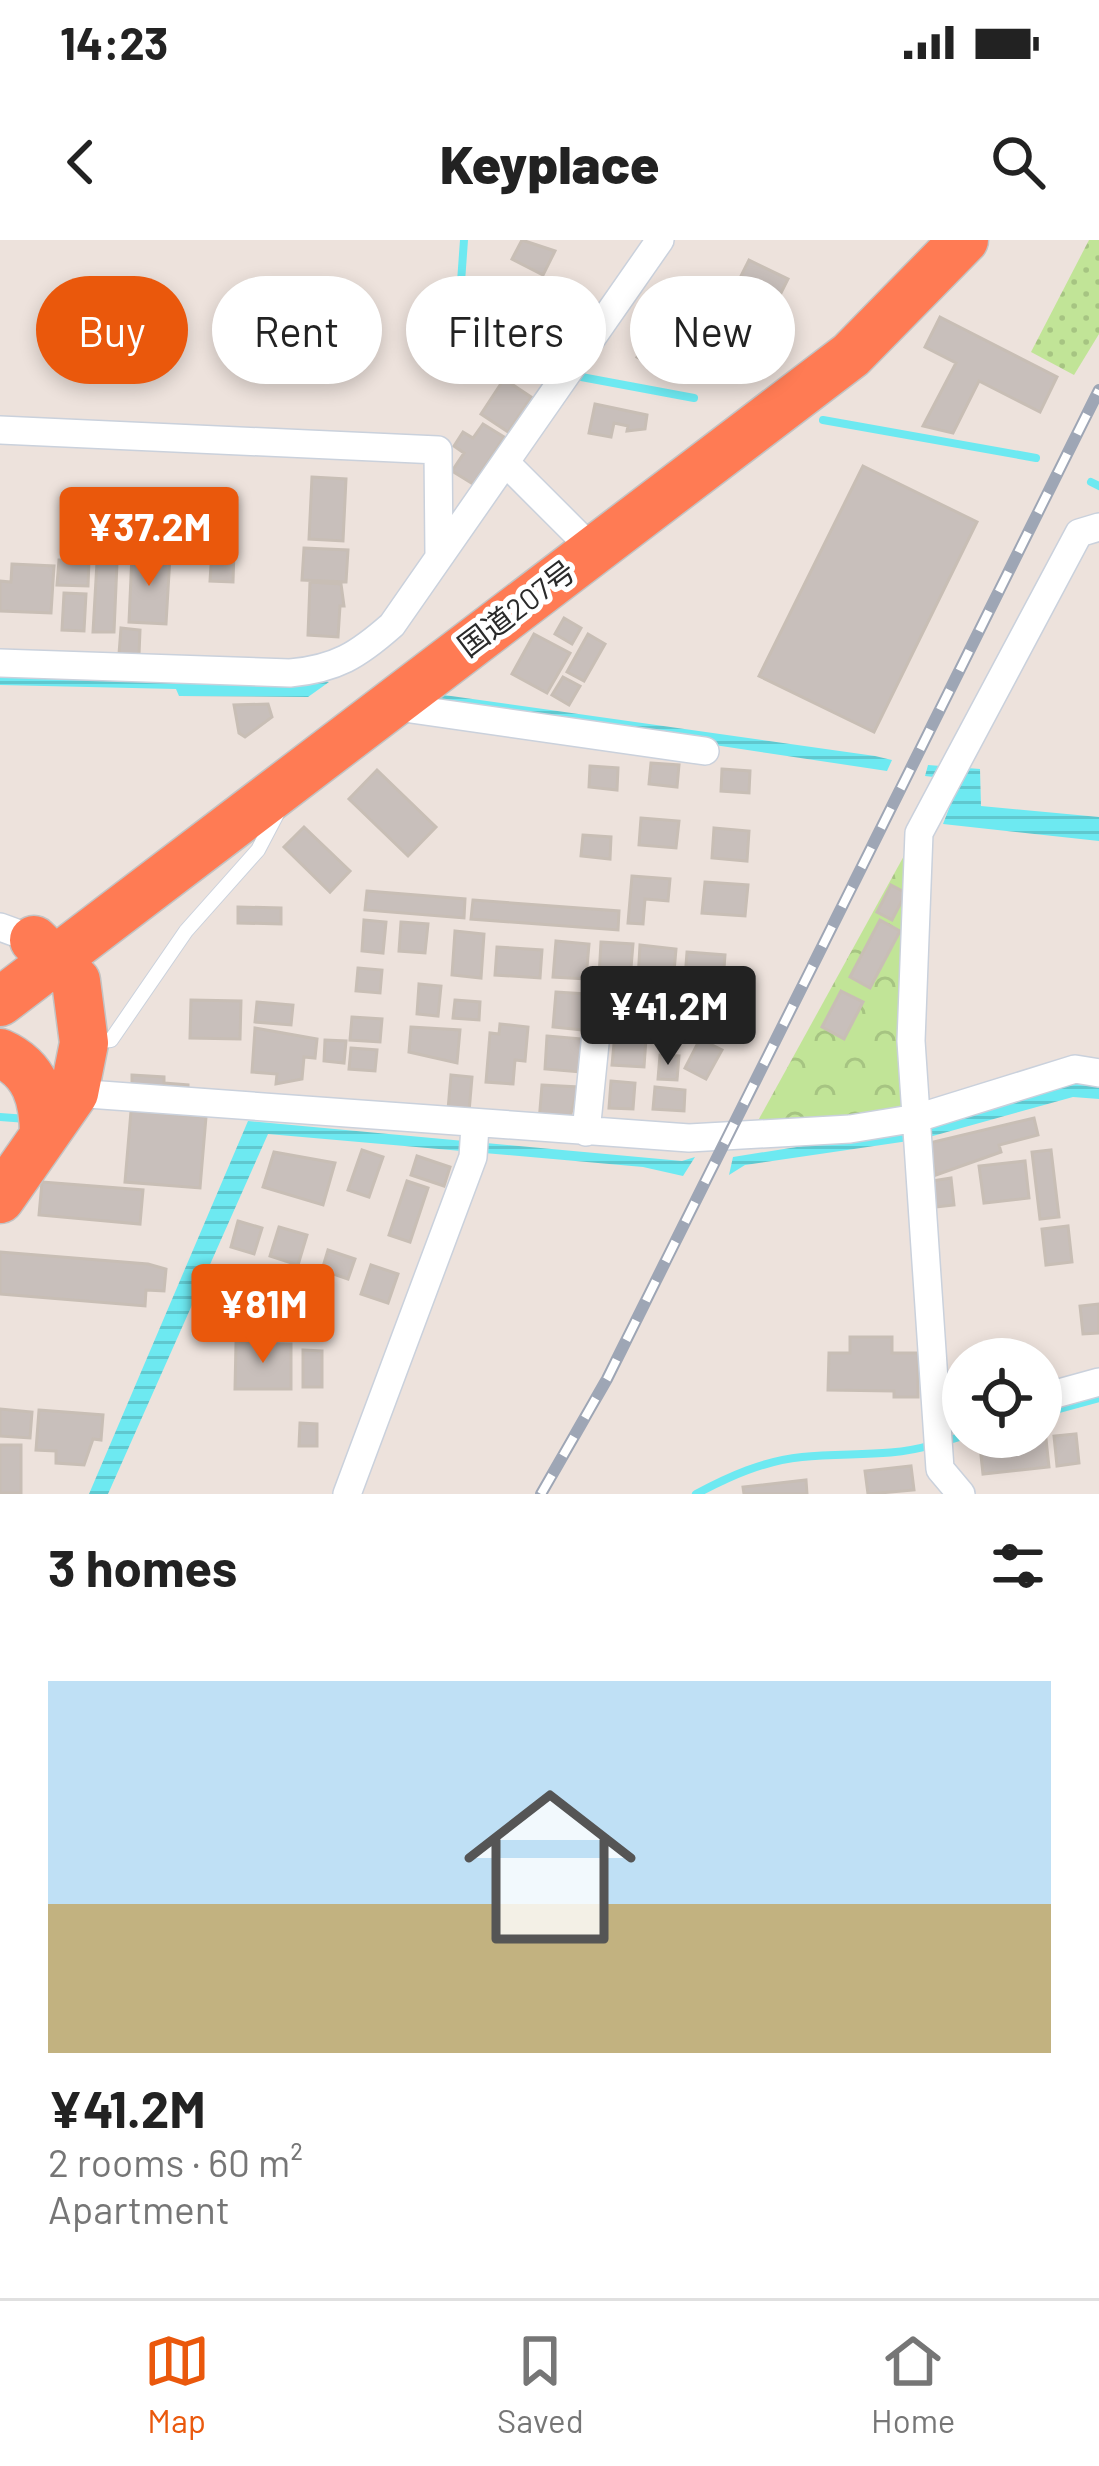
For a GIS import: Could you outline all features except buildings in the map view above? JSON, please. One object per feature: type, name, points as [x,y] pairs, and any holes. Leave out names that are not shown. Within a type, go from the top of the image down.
[{"type":"highway","name":"国道207号","points":[[22,947],[298,776],[390,706],[829,331],[919,240]]},
{"type":"highway","name":"国道207号","points":[[22,947],[851,355],[964,240]]},
{"type":"highway","points":[[0,1002],[22,947],[76,981],[83,1043],[74,1093],[0,1199]]},
{"type":"highway","points":[[0,1053],[24,1067],[36,1085],[44,1108],[44,1136]]},
{"type":"street","points":[[0,663],[328,670],[356,657],[392,625],[439,554],[508,466],[661,240]]},
{"type":"street","points":[[0,430],[438,450],[439,554]]},
{"type":"street","points":[[508,466],[584,542]]},
{"type":"street","points":[[942,1410],[911,1041],[919,832],[1078,533],[1099,527]]},
{"type":"street","points":[[390,706],[705,751]]},
{"type":"street","points":[[586,1132],[600,994],[728,1006]]},
{"type":"street","points":[[74,1093],[474,1140],[586,1132],[689,1138],[850,1129],[917,1118],[1075,1069],[1099,1072]]},
{"type":"street","points":[[347,1494],[474,1140]]},
{"type":"street","points":[[1062,1392],[1099,1382]]},
{"type":"street","points":[[942,1451],[940,1469],[961,1494]]},
{"type":"lane","points":[[83,1043],[112,1040],[186,931],[258,850],[298,776]]},
{"type":"green space","points":[[1089,240],[1099,240],[1099,334],[1074,375],[1031,352]]},
{"type":"green space","points":[[916,834],[909,1110],[754,1128]]},
{"type":"water","points":[[0,675],[329,682],[308,697],[179,696],[176,689],[0,685]]},
{"type":"water","points":[[444,695],[892,760],[887,771],[436,703]]},
{"type":"water","points":[[928,765],[980,769],[981,806],[1099,817],[1099,841],[943,824],[960,780],[925,776]]},
{"type":"water","points":[[1082,1081],[1099,1085],[1099,1099],[1073,1097],[922,1139],[745,1165],[729,1175],[733,1157],[916,1128]]},
{"type":"water","points":[[248,1121],[682,1161],[695,1157],[683,1176],[643,1167],[268,1134],[108,1494],[89,1494]]},
{"type":"waterway","points":[[461,276],[464,240]]},
{"type":"waterway","points":[[606,382],[694,398]]},
{"type":"waterway","points":[[823,420],[1036,458]]},
{"type":"waterway","points":[[1091,482],[1099,486]]},
{"type":"waterway","points":[[0,1117],[27,1119]]},
{"type":"waterway","points":[[1062,1408],[1099,1398]]},
{"type":"waterway","points":[[696,1494],[747,1470],[788,1459],[899,1452],[932,1445]]},
{"type":"railway","points":[[541,1494],[607,1379],[1099,390]]}]
